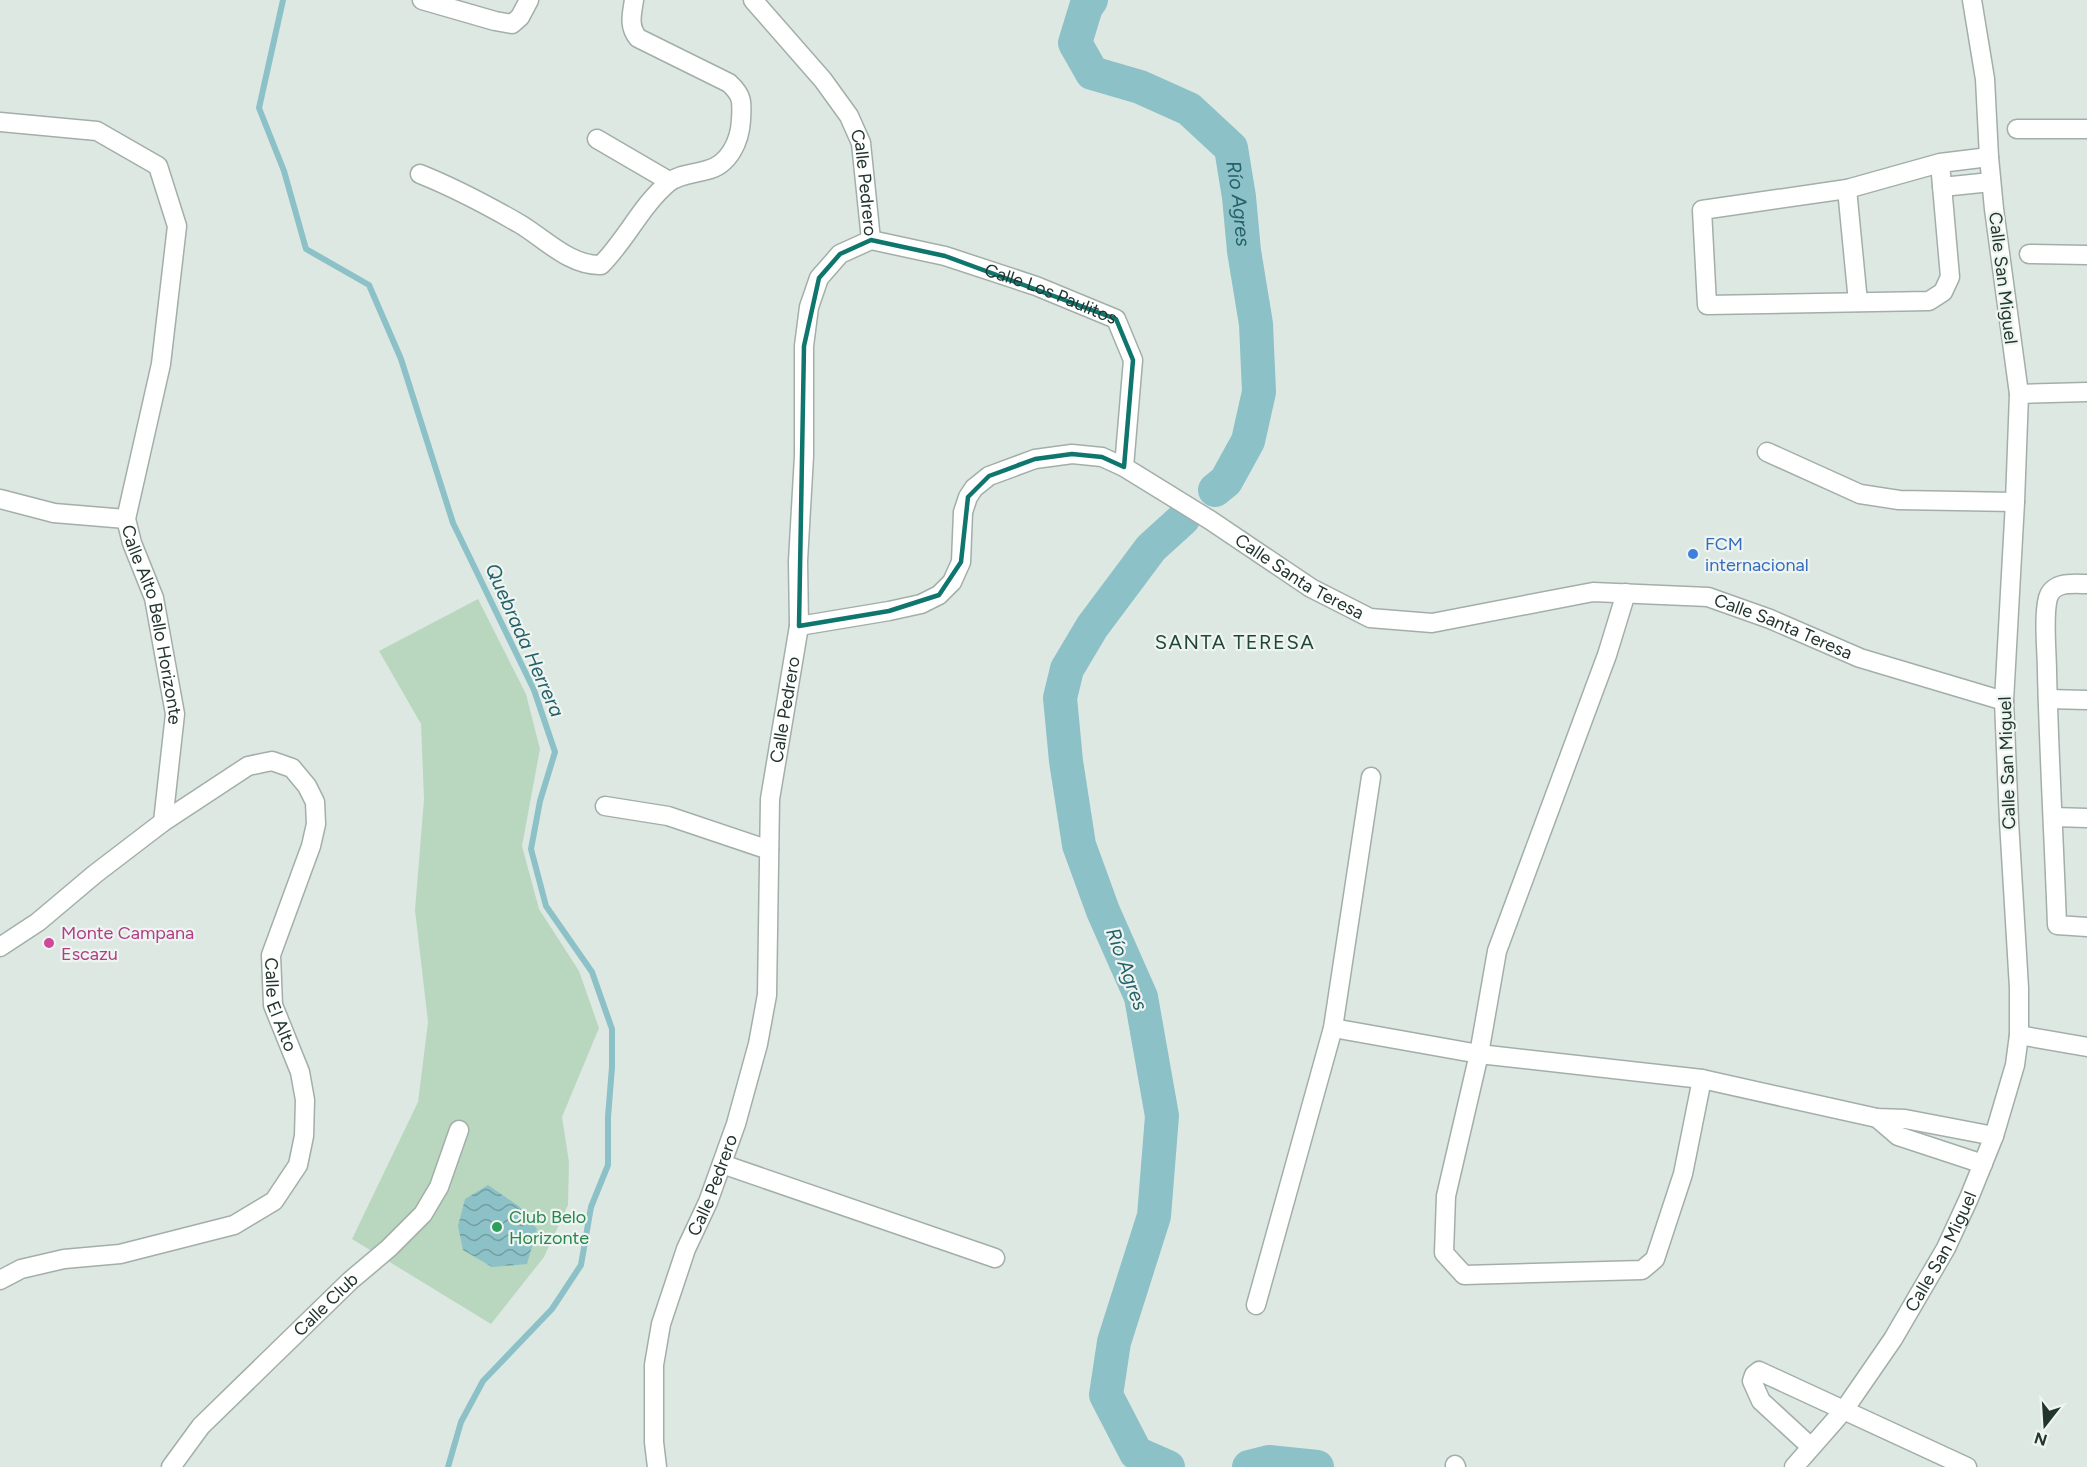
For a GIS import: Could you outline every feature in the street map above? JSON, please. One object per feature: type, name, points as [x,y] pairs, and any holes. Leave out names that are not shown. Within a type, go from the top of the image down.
[{"type":"street","points":[[422,0],[512,24],[520,17],[529,0]]},
{"type":"street","points":[[420,174],[459,190],[521,225],[579,262],[601,265],[669,182],[680,176],[710,170],[726,160],[732,153],[741,126],[742,101],[740,94],[729,83],[638,38],[632,26],[634,0]]},
{"type":"street","name":"Calle Pedrero","points":[[657,1467],[654,1442],[654,1365],[661,1324],[686,1249],[708,1202],[736,1124],[758,1044],[767,995],[770,799],[799,626],[798,561],[804,456],[804,346],[809,307],[819,278],[840,254],[871,240],[861,144],[849,116],[823,80],[753,0]]},
{"type":"street","name":"Calle San Miguel","points":[[1794,1467],[1844,1410],[1893,1339],[1946,1248],[1994,1136],[2015,1065],[2019,1035],[2019,987],[2008,821],[2004,701],[2019,394],[1991,182],[1985,80],[1972,0]]},
{"type":"street","points":[[0,122],[97,131],[158,166],[177,226],[161,364],[126,519]]},
{"type":"street","points":[[2017,129],[2087,129]]},
{"type":"street","points":[[597,139],[669,182]]},
{"type":"street","points":[[1940,163],[1950,277],[1943,292],[1929,301],[1707,305],[1702,210],[1847,189],[1940,163],[1989,157]]},
{"type":"street","points":[[1942,187],[1991,182]]},
{"type":"street","points":[[1847,189],[1858,302]]},
{"type":"street","name":"Calle Los Paulitos","points":[[871,240],[945,256],[1036,286],[1116,319],[1133,360],[1124,467]]},
{"type":"street","points":[[2029,254],[2087,255]]},
{"type":"street","points":[[2019,394],[2087,392]]},
{"type":"street","points":[[1767,452],[1860,494],[1899,500],[2015,502]]},
{"type":"street","name":"Calle Santa Teresa","points":[[799,626],[921,604],[939,595],[952,582],[961,562],[963,512],[974,488],[989,476],[1035,459],[1072,454],[1102,457],[1124,467],[1210,520],[1311,588],[1370,618],[1432,624],[1593,592],[1708,597],[1770,618],[1860,658],[2004,701]]},
{"type":"street","name":"Calle Alto Bello Horizonte","points":[[0,499],[54,513],[126,519],[132,543],[154,598],[175,714],[163,822]]},
{"type":"street","points":[[2087,584],[2063,584],[2054,589],[2048,598],[2048,699],[2057,925],[2087,927]]},
{"type":"street","points":[[1626,593],[1607,655],[1497,951],[1479,1054],[1446,1196],[1444,1253],[1464,1275],[1642,1270],[1655,1258],[1683,1174],[1702,1079]]},
{"type":"street","points":[[2048,699],[2087,700]]},
{"type":"street","name":"Calle El Alto","points":[[0,946],[38,922],[95,874],[163,822],[248,766],[272,761],[292,768],[307,786],[315,802],[316,824],[311,846],[271,955],[273,1005],[300,1072],[305,1100],[304,1136],[298,1165],[274,1201],[234,1225],[120,1254],[64,1259],[21,1269],[0,1280]]},
{"type":"street","points":[[1256,1305],[1333,1028],[1371,777]]},
{"type":"street","points":[[605,806],[668,816],[769,850]]},
{"type":"street","points":[[2053,817],[2087,818]]},
{"type":"street","points":[[1333,1028],[1479,1054],[1702,1079],[1877,1118],[1905,1119],[1994,1136]]},
{"type":"street","points":[[2019,1035],[2087,1047]]},
{"type":"street","points":[[1877,1118],[1898,1136],[1983,1164]]},
{"type":"street","name":"Calle Club","points":[[171,1467],[201,1426],[350,1281],[389,1248],[423,1214],[439,1187],[459,1131]]},
{"type":"street","points":[[722,1164],[994,1258]]},
{"type":"street","points":[[1811,1446],[1767,1419],[1752,1381],[1754,1375],[1759,1371],[1967,1467]]},
{"type":"highlighted area","points":[[871,240],[945,256],[1116,319],[1133,360],[1124,467],[1102,457],[1072,454],[1035,459],[989,476],[968,497],[961,562],[939,595],[889,611],[799,626],[804,346],[819,278],[840,254]]},
{"type":"green space","name":"Club Belo Horizonte","points":[[478,599],[526,694],[540,749],[522,846],[539,909],[579,971],[599,1028],[562,1117],[569,1162],[568,1205],[544,1257],[491,1324],[352,1239],[418,1102],[428,1022],[415,910],[424,799],[421,724],[379,651]]},
{"type":"water","name":"Club Belo Horizonte","points":[[488,1185],[520,1207],[537,1229],[527,1264],[492,1267],[463,1250],[458,1226],[465,1199]]},
{"type":"waterway","name":"Quebrada Herrera","points":[[283,0],[259,108],[284,171],[306,249],[369,285],[401,359],[453,523],[534,690],[555,752],[540,801],[531,849],[546,906],[592,972],[612,1029],[608,1165],[591,1207],[581,1265],[552,1309],[483,1381],[461,1422],[448,1467]]},
{"type":"waterway","name":"Río Agres","points":[[1091,0],[1086,7],[1075,43],[1092,73],[1140,87],[1189,109],[1231,148],[1256,324],[1259,392],[1248,441],[1226,481],[1215,490]]},
{"type":"waterway","name":"Río Agres","points":[[1168,1467],[1136,1453],[1106,1395],[1114,1342],[1154,1216],[1162,1116],[1141,997],[1103,911],[1079,845],[1066,761],[1060,698],[1067,669],[1092,627],[1151,548],[1183,519]]},
{"type":"waterway","name":"Río Agres","points":[[1249,1467],[1269,1462],[1317,1467]]},
{"type":"place","name":"FCM internacional","points":[[1693,554]]},
{"type":"place","name":"Monte Campana Escazu","points":[[49,943]]},
{"type":"place","name":"Club Belo Horizonte","points":[[497,1227]]},
{"type":"district","name":"SANTA TERESA","points":[[1235,642]]}]
